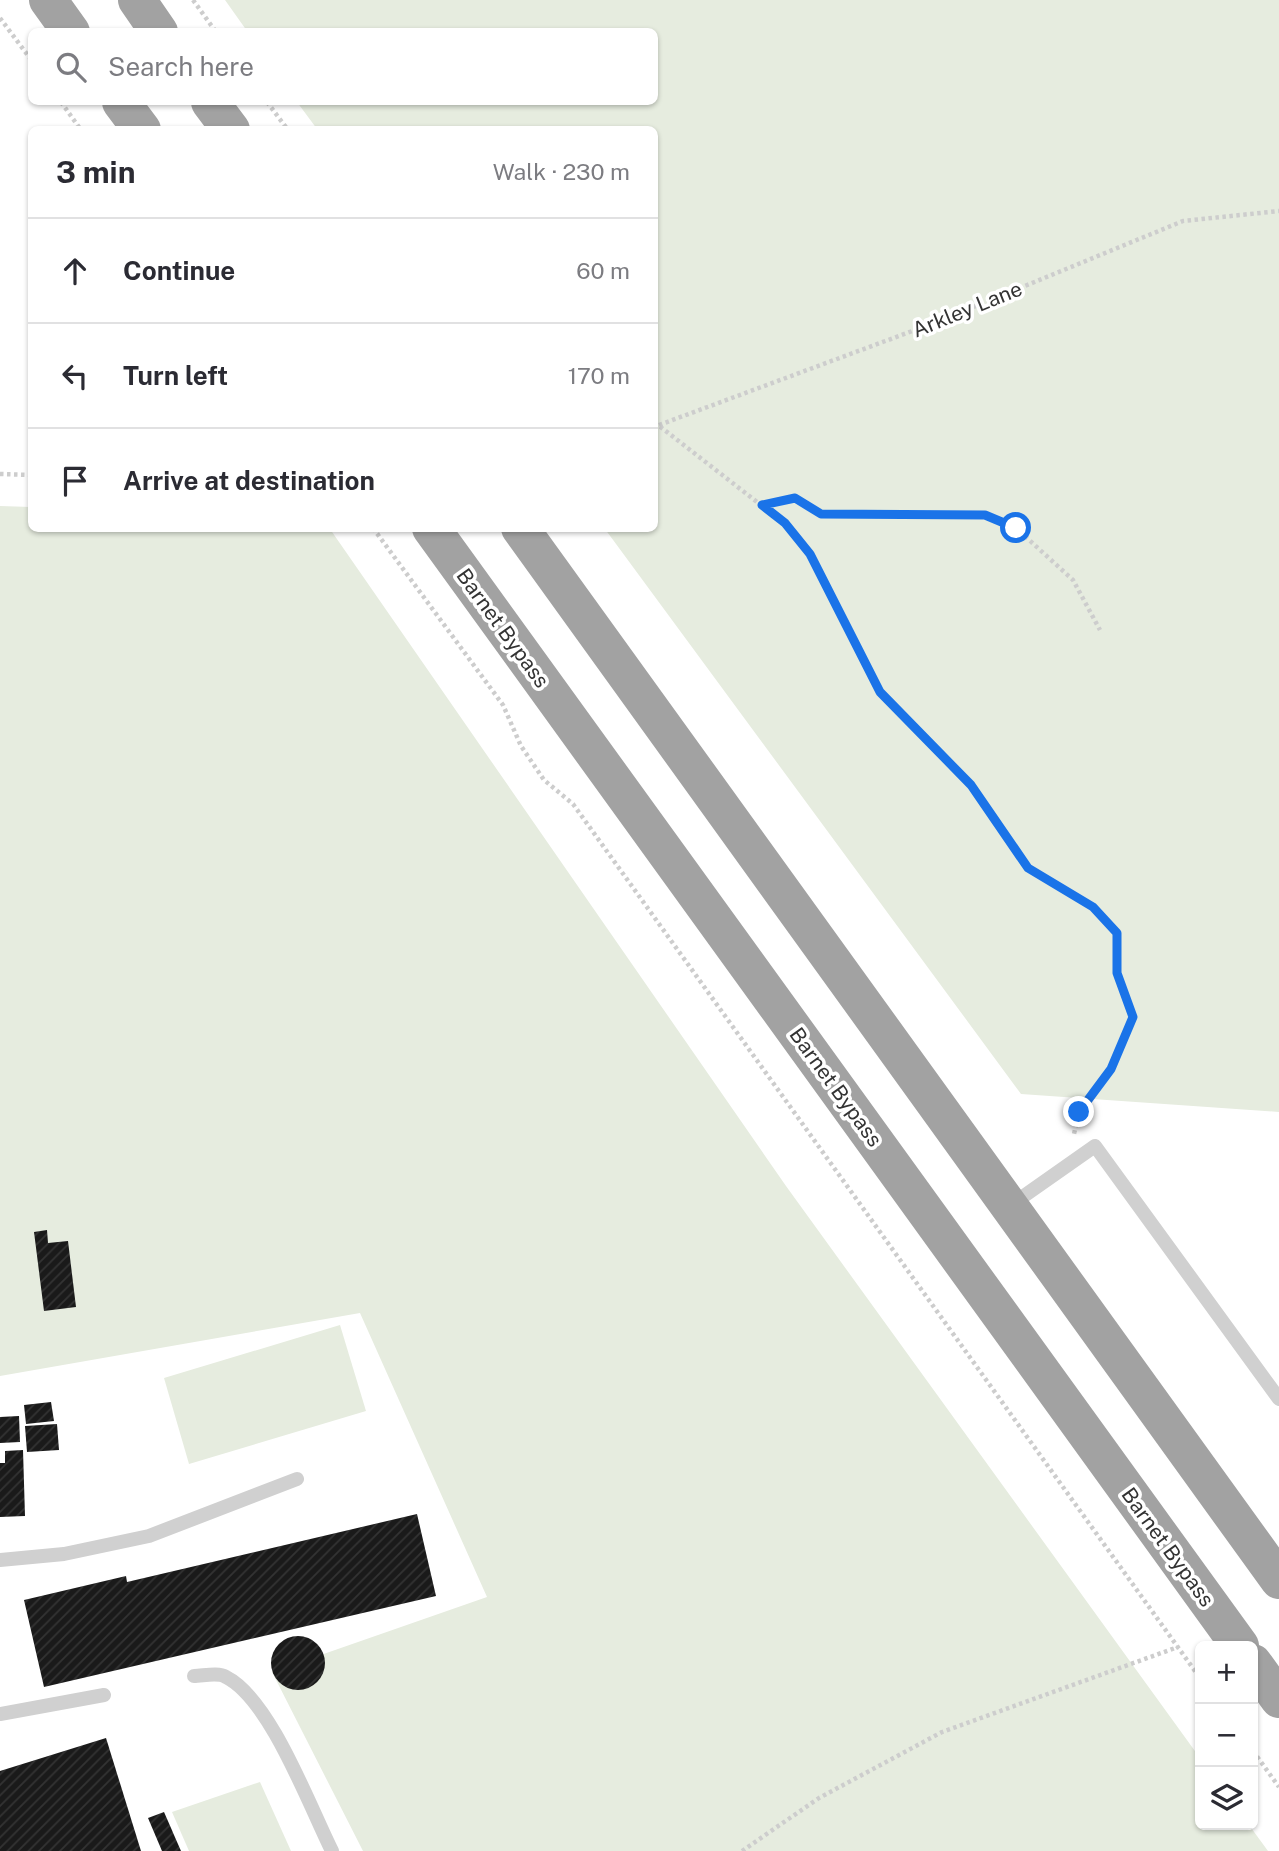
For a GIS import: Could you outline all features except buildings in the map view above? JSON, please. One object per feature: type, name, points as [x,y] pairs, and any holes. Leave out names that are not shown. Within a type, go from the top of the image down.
[{"type":"highway","points":[[48,0],[68,28]]},
{"type":"highway","points":[[137,0],[156,28]]},
{"type":"highway","points":[[123,105],[139,126]]},
{"type":"highway","points":[[212,105],[227,126]]},
{"type":"highway","name":"Barnet Bypass","points":[[434,532],[1236,1641]]},
{"type":"highway","points":[[523,532],[1279,1580]]},
{"type":"highway","points":[[1258,1670],[1279,1699]]},
{"type":"lane","points":[[1008,1207],[1095,1146],[1279,1399]]},
{"type":"lane","points":[[0,1560],[64,1554],[149,1536],[297,1479]]},
{"type":"lane","points":[[194,1676],[224,1675],[248,1692],[265,1716],[332,1851]]},
{"type":"lane","points":[[0,1714],[104,1695]]},
{"type":"path","points":[[192,0],[213,28]]},
{"type":"path","points":[[0,18],[28,56]]},
{"type":"path","points":[[63,105],[78,126]]},
{"type":"path","points":[[269,105],[285,126]]},
{"type":"path","name":"Arkley Lane","points":[[658,425],[942,320],[1183,221],[1279,211]]},
{"type":"path","points":[[658,427],[785,523],[810,554],[880,692],[971,785],[1028,868],[1093,907],[1117,933],[1117,973],[1133,1017],[1111,1069],[1079,1112],[1066,1164]]},
{"type":"path","points":[[0,474],[28,475]]},
{"type":"path","points":[[762,505],[795,498],[821,514],[985,515],[1016,528],[1073,580],[1100,630]]},
{"type":"path","points":[[376,532],[503,705],[521,746],[544,780],[573,804],[1195,1671]]},
{"type":"path","points":[[742,1851],[819,1798],[942,1732],[1178,1647]]},
{"type":"path","points":[[1258,1758],[1279,1787]]},
{"type":"shaded area","points":[[225,0],[1279,0],[1279,1112],[1021,1094],[607,532],[658,532],[658,126],[315,126],[299,105],[658,105],[658,28],[245,28]]},
{"type":"shaded area","points":[[0,506],[28,507],[28,532],[332,532],[786,1186],[1195,1751],[1195,1830],[1253,1830],[1268,1851],[363,1851],[272,1672],[487,1597],[360,1313],[0,1376]]},
{"type":"shaded area","points":[[340,1325],[366,1411],[189,1464],[164,1378]]},
{"type":"shaded area","points":[[260,1782],[291,1851],[189,1851],[172,1812]]},
{"type":"route","points":[[1016,528],[985,515],[821,514],[795,498],[762,505],[785,523],[810,554],[880,692],[971,785],[1028,868],[1093,907],[1117,933],[1117,973],[1133,1017],[1111,1069],[1079,1112]]}]
